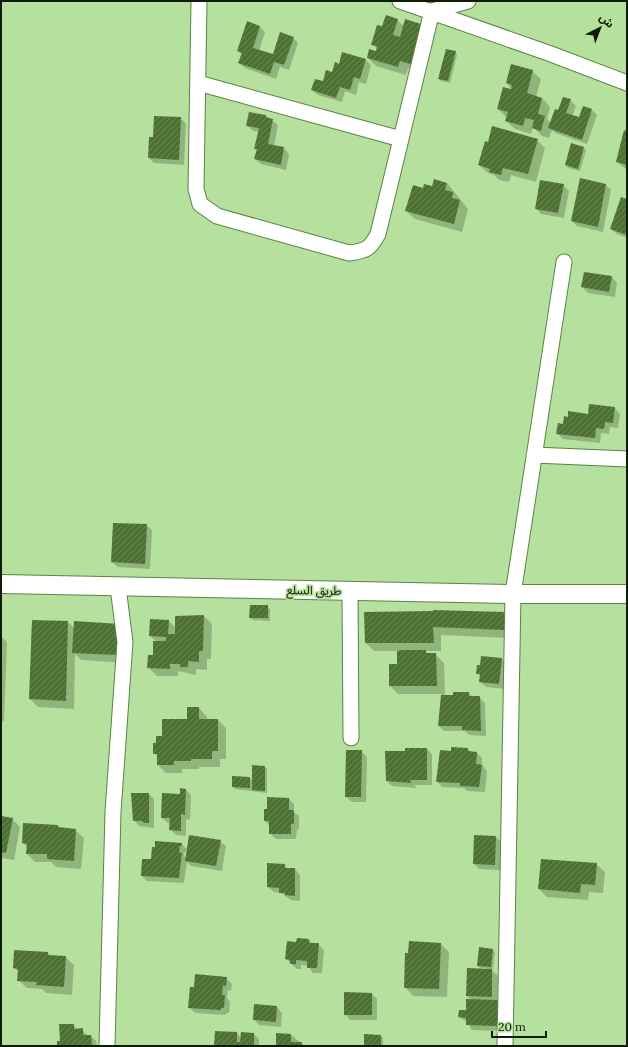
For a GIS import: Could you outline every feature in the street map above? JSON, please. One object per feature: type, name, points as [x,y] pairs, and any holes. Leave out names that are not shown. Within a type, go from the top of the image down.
[{"type":"street","points":[[199,1],[196,189],[200,204],[217,216],[349,254],[362,251],[372,245],[378,234],[432,11]]},
{"type":"street","points":[[400,1],[432,11],[627,83]]},
{"type":"street","points":[[432,11],[468,1]]},
{"type":"street","points":[[198,83],[401,138]]},
{"type":"street","points":[[505,1046],[513,594],[564,262]]},
{"type":"street","points":[[534,454],[627,459]]},
{"type":"street","name":"طريق السلع","points":[[1,584],[513,594],[627,594]]},
{"type":"street","points":[[107,1046],[113,812],[125,642],[118,587]]},
{"type":"street","points":[[350,591],[351,738]]},
{"type":"building","points":[[386,15],[398,19],[393,35],[400,37],[405,19],[424,25],[414,65],[400,61],[398,67],[367,58],[369,49],[376,51],[377,46],[371,45],[377,25],[382,26]]},
{"type":"building","points":[[247,21],[260,26],[253,48],[273,54],[280,32],[294,37],[284,65],[274,62],[270,74],[238,63],[242,53],[237,51]]},
{"type":"building","points":[[446,49],[456,51],[448,81],[438,79]]},
{"type":"building","points":[[342,52],[366,59],[360,79],[354,77],[350,90],[340,87],[336,98],[311,90],[315,79],[323,81],[326,70],[332,72],[335,62],[339,64]]},
{"type":"building","points":[[511,64],[533,70],[527,93],[542,98],[538,114],[545,116],[541,131],[532,128],[534,120],[525,118],[523,126],[505,121],[508,112],[497,109],[503,87],[511,89],[512,85],[506,83]]},
{"type":"building","points":[[563,97],[571,99],[566,113],[579,117],[583,106],[592,109],[582,140],[548,128],[555,109],[558,110]]},
{"type":"building","points":[[249,112],[266,115],[266,117],[273,119],[268,144],[284,147],[281,165],[254,159],[257,149],[254,149],[259,128],[246,126]]},
{"type":"building","points":[[154,116],[181,117],[179,160],[148,158],[149,137],[153,137]]},
{"type":"building","points":[[492,126],[538,139],[528,174],[503,168],[501,175],[489,172],[490,169],[478,165],[485,141],[488,142]]},
{"type":"building","points":[[624,130],[627,131],[627,165],[616,162]]},
{"type":"building","points":[[571,143],[584,147],[578,169],[565,165]]},
{"type":"building","points":[[580,178],[606,184],[598,227],[571,221]]},
{"type":"building","points":[[434,179],[447,183],[445,190],[453,192],[452,198],[460,200],[454,224],[405,211],[413,185],[423,188],[424,184],[432,186]]},
{"type":"building","points":[[540,180],[564,184],[558,213],[535,209]]},
{"type":"building","points":[[621,197],[627,199],[627,235],[610,229]]},
{"type":"building","points":[[584,272],[612,276],[609,292],[581,287]]},
{"type":"building","points":[[589,404],[615,407],[613,423],[605,422],[604,429],[596,428],[595,438],[556,434],[558,423],[563,424],[564,416],[568,417],[568,411],[588,414]]},
{"type":"building","points":[[113,523],[147,524],[145,564],[111,562]]},
{"type":"building","points":[[250,605],[268,605],[268,618],[249,618]]},
{"type":"building","points":[[433,610],[504,612],[504,630],[433,627],[434,643],[365,643],[364,612]]},
{"type":"building","points":[[204,615],[203,651],[199,651],[199,662],[188,661],[188,667],[180,667],[180,664],[170,664],[170,669],[147,668],[148,655],[153,655],[153,641],[166,641],[166,637],[149,636],[150,619],[169,620],[168,634],[175,634],[175,616]]},
{"type":"building","points":[[32,620],[68,621],[66,701],[29,699]]},
{"type":"building","points":[[74,621],[120,624],[118,655],[72,653]]},
{"type":"building","points":[[426,650],[426,653],[436,653],[437,686],[389,686],[389,664],[397,664],[397,651]]},
{"type":"building","points":[[481,656],[502,658],[499,684],[479,682],[480,674],[476,674],[477,665],[480,665]]},
{"type":"building","points":[[453,692],[469,692],[469,696],[480,696],[481,731],[462,730],[462,726],[438,726],[441,695],[453,695]]},
{"type":"building","points":[[187,707],[199,707],[199,719],[218,719],[218,751],[212,751],[212,759],[191,759],[191,761],[174,761],[174,765],[157,765],[157,754],[153,754],[153,743],[156,743],[156,736],[162,736],[162,719],[187,719]]},
{"type":"building","points":[[451,747],[468,748],[468,751],[477,752],[476,764],[482,765],[479,787],[460,786],[460,783],[436,782],[440,750],[451,751]]},
{"type":"building","points":[[405,748],[427,748],[427,780],[410,780],[411,783],[386,781],[385,751],[405,751]]},
{"type":"building","points":[[346,750],[362,750],[361,797],[345,797]]},
{"type":"building","points":[[252,765],[265,766],[265,791],[252,790]]},
{"type":"building","points":[[232,776],[250,777],[250,788],[232,787]]},
{"type":"building","points":[[180,788],[186,789],[185,815],[181,814],[181,831],[169,830],[170,818],[161,818],[162,793],[180,794]]},
{"type":"building","points":[[131,793],[149,793],[149,823],[143,823],[143,821],[133,821]]},
{"type":"building","points":[[267,797],[289,798],[289,810],[294,810],[294,824],[291,824],[291,834],[269,834],[269,821],[264,821],[264,809],[267,809]]},
{"type":"building","points":[[1,816],[13,818],[6,853],[1,852]]},
{"type":"building","points":[[23,823],[58,825],[58,827],[76,829],[74,861],[47,859],[47,854],[26,854],[27,844],[22,843]]},
{"type":"building","points":[[189,835],[221,840],[216,866],[185,861]]},
{"type":"building","points":[[474,835],[496,836],[495,865],[473,864]]},
{"type":"building","points":[[155,841],[182,843],[179,852],[182,853],[179,878],[141,876],[142,859],[151,859],[152,847],[155,847]]},
{"type":"building","points":[[541,859],[597,863],[595,885],[581,884],[580,893],[538,889]]},
{"type":"building","points":[[267,863],[285,864],[285,868],[295,868],[295,896],[279,893],[279,888],[267,887]]},
{"type":"building","points":[[297,938],[309,939],[309,943],[319,943],[317,968],[307,968],[307,961],[296,960],[296,964],[290,964],[290,960],[285,959],[287,941],[296,942]]},
{"type":"building","points":[[409,941],[441,943],[439,989],[404,988],[405,953],[408,953]]},
{"type":"building","points":[[479,947],[493,949],[491,967],[477,966]]},
{"type":"building","points":[[14,950],[48,952],[48,955],[66,956],[64,987],[36,985],[37,982],[17,981],[18,969],[13,968]]},
{"type":"building","points":[[467,968],[492,969],[492,997],[466,996]]},
{"type":"building","points":[[195,974],[227,977],[226,986],[223,985],[222,995],[225,995],[224,1008],[221,1008],[221,1010],[188,1008],[190,987],[194,987]]},
{"type":"building","points":[[344,992],[372,993],[372,1015],[344,1015]]},
{"type":"building","points":[[466,999],[499,1000],[498,1026],[466,1025],[466,1018],[458,1017],[459,1010],[466,1010]]},
{"type":"building","points":[[254,1004],[277,1006],[276,1022],[253,1020]]},
{"type":"building","points":[[59,1024],[74,1024],[74,1029],[83,1028],[83,1035],[91,1035],[92,1046],[57,1046],[57,1041],[60,1041]]},
{"type":"building","points":[[215,1031],[237,1032],[237,1042],[240,1042],[241,1032],[254,1033],[254,1046],[214,1046]]},
{"type":"building","points":[[276,1033],[291,1034],[291,1042],[302,1042],[302,1046],[276,1046]]},
{"type":"building","points":[[364,1034],[381,1035],[381,1046],[364,1046]]}]
